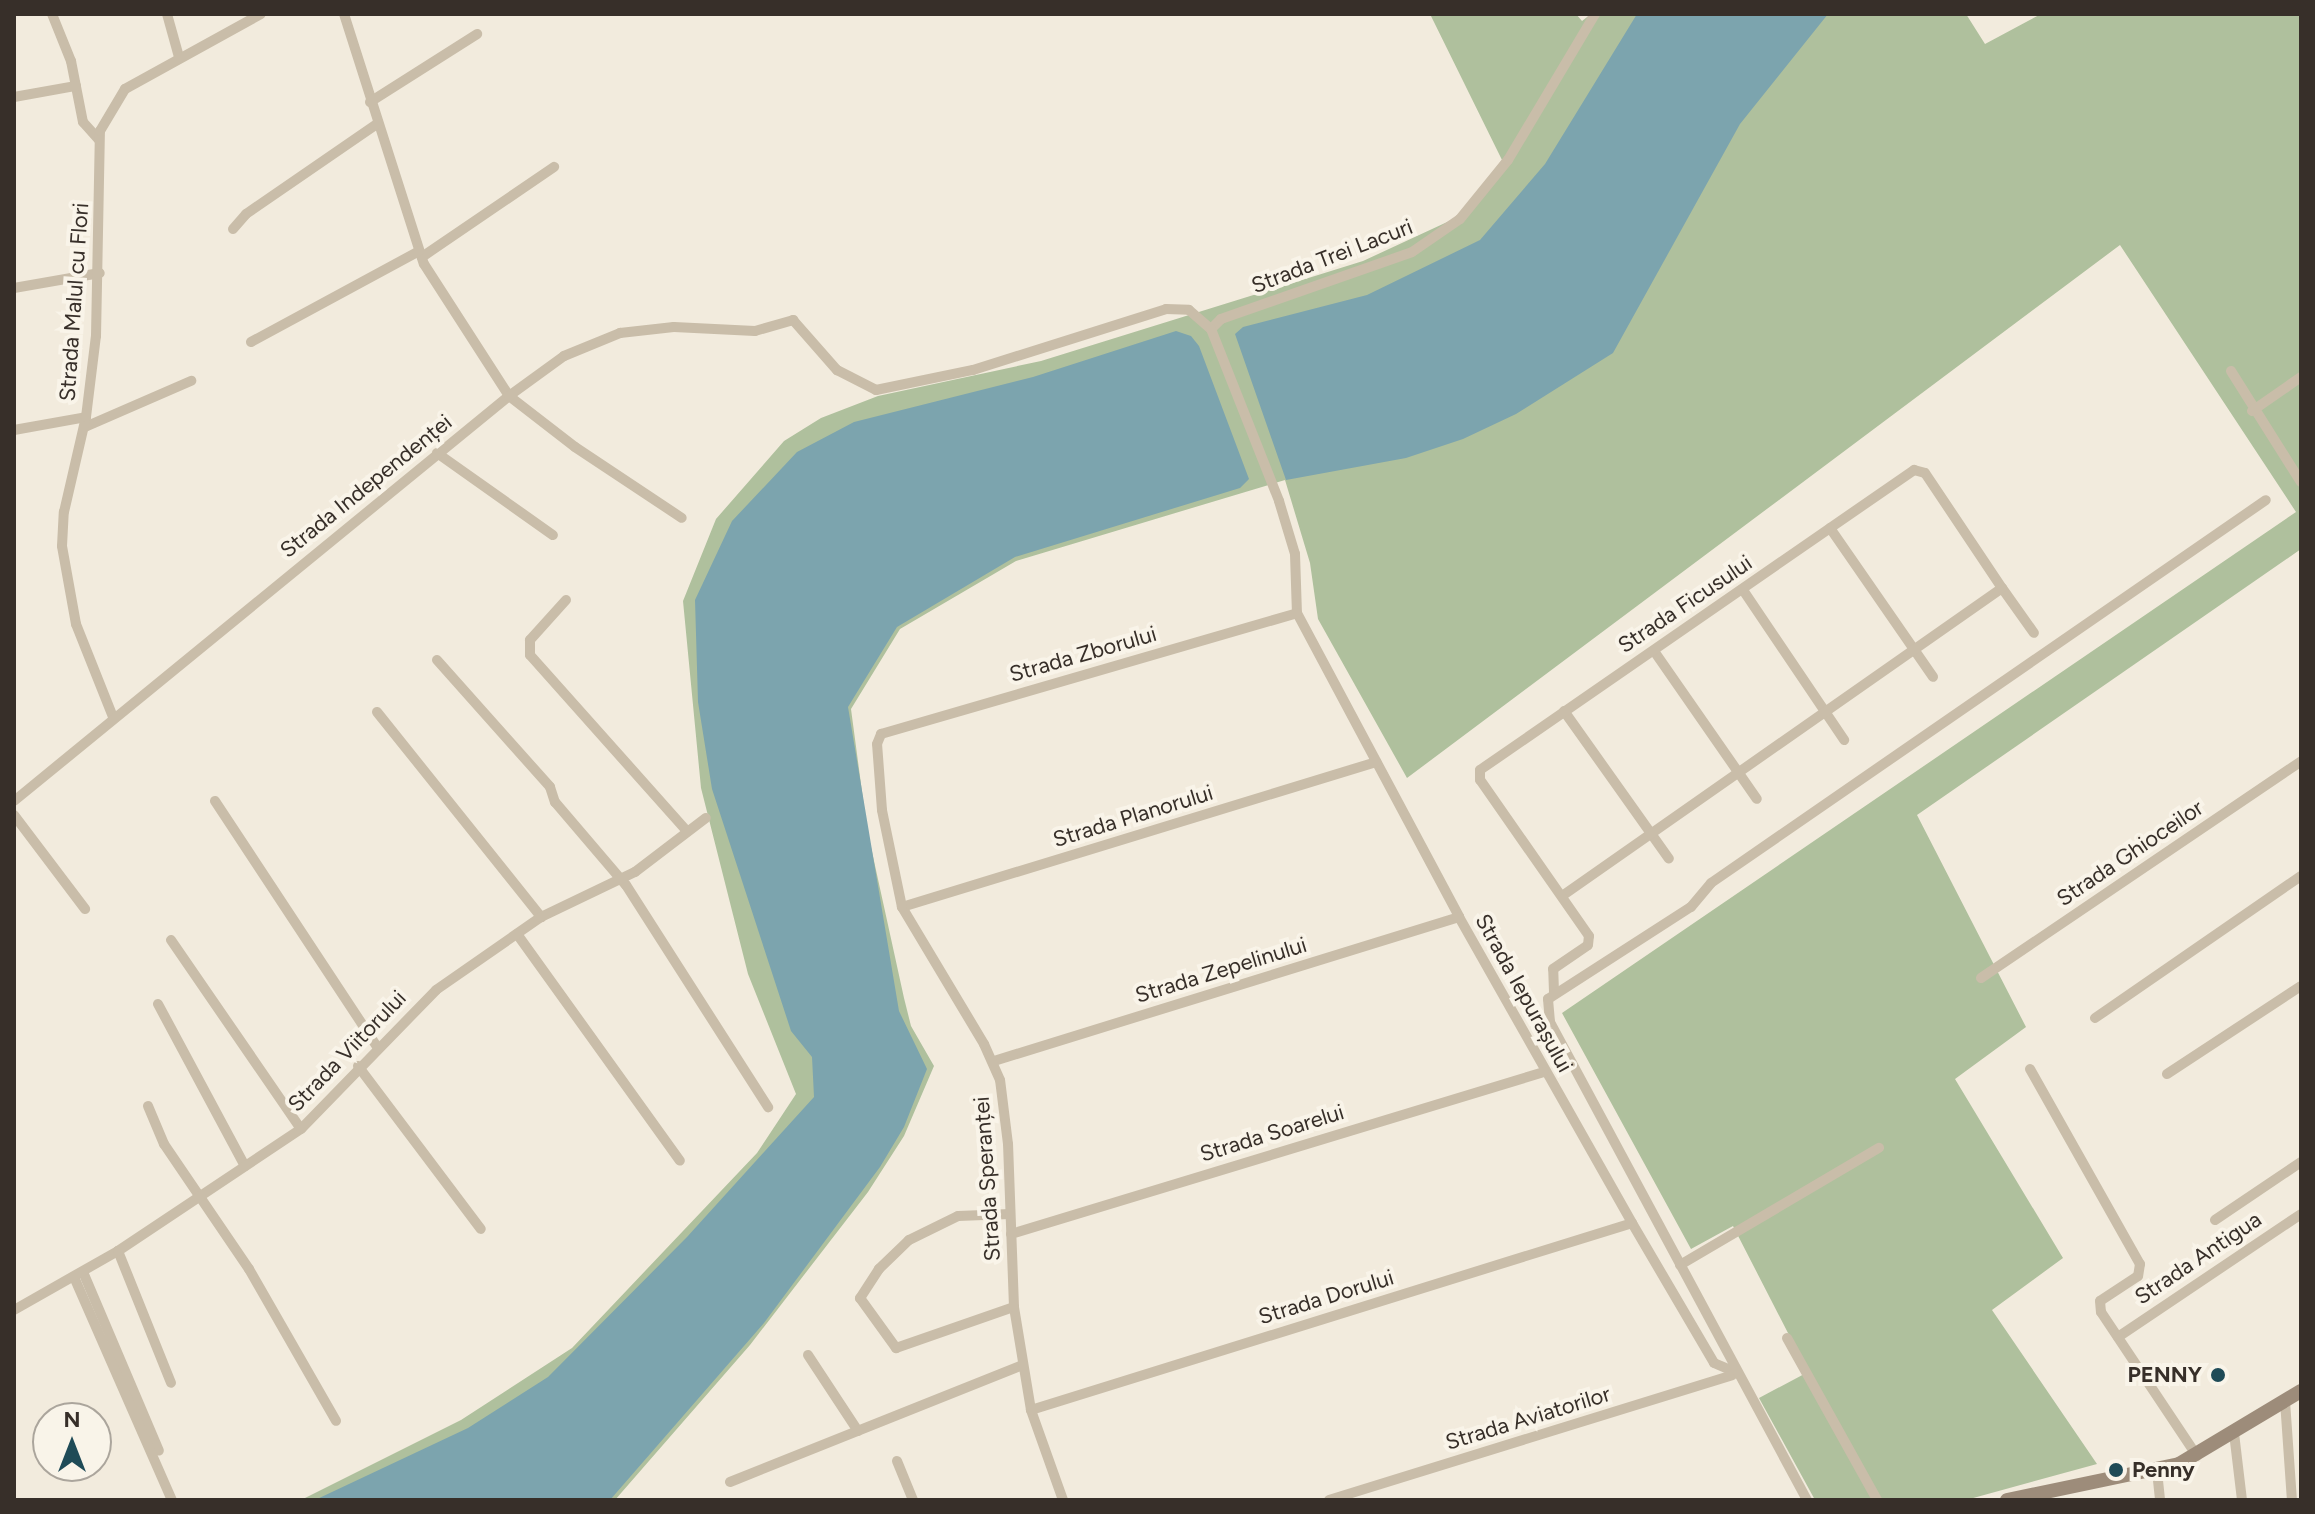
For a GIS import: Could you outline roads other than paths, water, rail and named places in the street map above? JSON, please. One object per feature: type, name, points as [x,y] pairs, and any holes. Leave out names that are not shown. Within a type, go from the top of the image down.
[{"type":"main road","points":[[2007,1500],[2157,1471],[2197,1456],[2301,1391]]},
{"type":"street","points":[[52,14],[76,86],[83,122],[99,140]]},
{"type":"street","points":[[167,14],[179,57]]},
{"type":"street","name":"Strada Malul cu Flori","points":[[113,717],[76,624],[62,546],[64,512],[86,422],[100,273],[99,140],[102,124],[117,97],[179,57],[261,14]]},
{"type":"street","points":[[344,14],[420,254],[509,396],[575,447],[682,518]]},
{"type":"street","name":"Strada Trei Lacuri","points":[[1211,329],[1221,319],[1412,252],[1460,219],[1508,160],[1595,14]]},
{"type":"street","points":[[370,102],[477,34]]},
{"type":"street","points":[[14,97],[76,86]]},
{"type":"street","points":[[233,229],[246,214],[377,124]]},
{"type":"street","points":[[251,342],[420,254],[554,167]]},
{"type":"street","points":[[14,288],[100,273]]},
{"type":"street","name":"Strada Independenței","points":[[14,801],[509,396],[564,356],[620,333],[674,327],[739,332],[793,320],[837,370],[876,390],[973,370],[1166,309],[1189,310],[1211,329]]},
{"type":"street","points":[[1211,329],[1290,534],[1297,613]]},
{"type":"street","points":[[2231,371],[2252,411],[2301,482]]},
{"type":"street","points":[[2252,411],[2301,377]]},
{"type":"street","points":[[14,430],[86,422],[191,381]]},
{"type":"street","points":[[437,453],[553,535]]},
{"type":"street","name":"Strada Ficusului","points":[[1551,995],[1553,969],[1590,939],[1478,778],[1480,770],[1912,471],[1922,470],[2034,633]]},
{"type":"street","points":[[1551,995],[1691,907],[1736,865],[2266,500]]},
{"type":"street","points":[[1830,528],[1933,677]]},
{"type":"street","points":[[1562,896],[1740,775],[2002,588]]},
{"type":"street","points":[[1743,590],[1844,740]]},
{"type":"street","points":[[566,600],[530,640],[530,655],[686,830]]},
{"type":"street","name":"Strada Zborului","points":[[881,734],[1297,613]]},
{"type":"street","name":"Strada Iepurașului","points":[[1297,613],[1544,1072],[1714,1363],[1738,1373]]},
{"type":"street","points":[[1654,651],[1757,799]]},
{"type":"street","points":[[437,660],[550,787],[555,802],[618,881],[626,885],[768,1107]]},
{"type":"street","points":[[1564,711],[1669,859]]},
{"type":"street","points":[[377,712],[541,917]]},
{"type":"street","name":"Strada Speranței","points":[[881,734],[876,770],[902,907],[994,1061],[1004,1102],[1014,1307],[1031,1410],[1063,1500]]},
{"type":"street","name":"Strada Ghioceilor","points":[[1981,978],[2301,761]]},
{"type":"street","name":"Strada Planorului","points":[[902,907],[1376,762]]},
{"type":"street","points":[[215,801],[377,1047]]},
{"type":"street","points":[[14,815],[85,909]]},
{"type":"street","name":"Strada Viitorului","points":[[14,1310],[118,1251],[200,1193],[301,1129],[358,1066],[436,990],[541,917],[618,881],[706,818]]},
{"type":"street","points":[[2095,1018],[2301,876]]},
{"type":"street","name":"Strada Zepelinului","points":[[994,1061],[1459,917]]},
{"type":"street","points":[[517,934],[680,1161]]},
{"type":"street","points":[[171,940],[301,1129]]},
{"type":"street","points":[[2167,1074],[2301,986]]},
{"type":"street","name":"Strada Iepurașului","points":[[1551,995],[1550,1022],[1807,1500]]},
{"type":"street","points":[[158,1004],[245,1166]]},
{"type":"street","points":[[358,1066],[481,1229]]},
{"type":"street","points":[[2030,1069],[2140,1264],[2138,1276],[2100,1301],[2101,1312],[2197,1456]]},
{"type":"street","name":"Strada Soarelui","points":[[1011,1234],[1544,1072]]},
{"type":"street","points":[[148,1106],[164,1144],[200,1193],[336,1421]]},
{"type":"street","points":[[1680,1265],[1879,1148]]},
{"type":"street","points":[[2215,1220],[2301,1162]]},
{"type":"street","points":[[1010,1214],[958,1216],[909,1240],[879,1269],[860,1298],[896,1348],[1014,1307]]},
{"type":"street","name":"Strada Antigua","points":[[2118,1337],[2301,1214]]},
{"type":"street","name":"Strada Dorului","points":[[1031,1410],[1632,1223]]},
{"type":"street","points":[[118,1251],[171,1383]]},
{"type":"street","points":[[78,1275],[159,1451]]},
{"type":"street","points":[[78,1275],[172,1500]]},
{"type":"street","points":[[1787,1338],[1877,1500]]},
{"type":"street","points":[[808,1355],[858,1431]]},
{"type":"street","points":[[730,1482],[1023,1365]]},
{"type":"street","name":"Strada Aviatorilor","points":[[1329,1500],[1738,1373]]},
{"type":"street","points":[[2285,1401],[2292,1500]]},
{"type":"street","points":[[2234,1433],[2242,1500]]},
{"type":"street","points":[[897,1461],[913,1500]]},
{"type":"street","points":[[2157,1471],[2160,1500]]},
{"type":"water","points":[[1637,14],[1828,14],[1740,124],[1613,353],[1516,414],[1463,439],[1406,458],[1286,480],[1235,334],[1243,327],[1367,295],[1480,240],[1545,164]]},
{"type":"water","points":[[1176,331],[1191,336],[1199,346],[1249,479],[1240,488],[1015,557],[897,627],[848,707],[899,1011],[927,1069],[904,1127],[880,1167],[764,1323],[610,1500],[315,1500],[468,1428],[548,1377],[687,1237],[814,1097],[812,1057],[791,1031],[712,789],[698,702],[695,600],[732,521],[797,452],[854,422],[1033,377]]},
{"type":"place","name":"PENNY","points":[[2218,1375]]},
{"type":"place","name":"Penny","points":[[2116,1470]]}]
